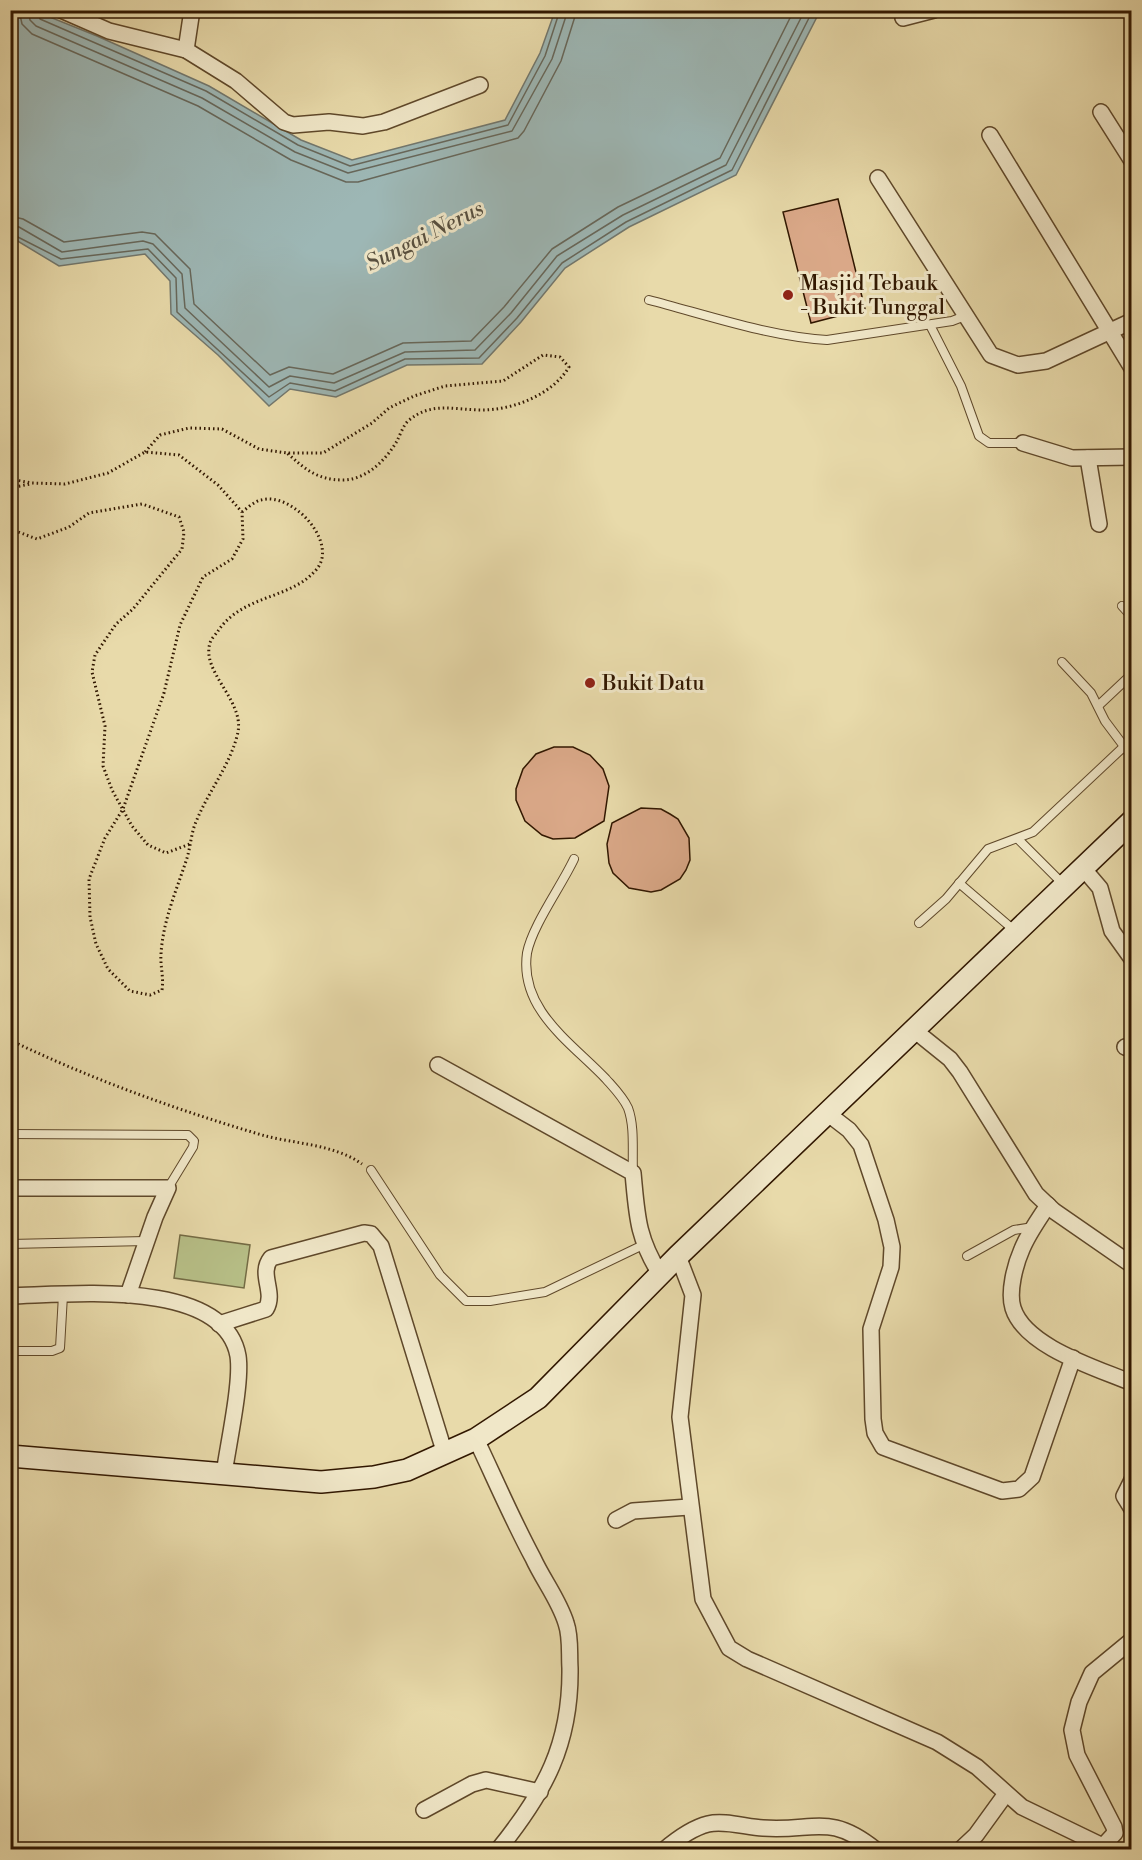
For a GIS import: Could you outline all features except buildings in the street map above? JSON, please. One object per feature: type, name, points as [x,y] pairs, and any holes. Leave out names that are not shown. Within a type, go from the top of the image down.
[{"type":"street","points":[[61,10],[109,31],[186,50],[236,81],[284,122],[293,125],[329,122],[363,126],[384,122],[480,85]]},
{"type":"street","points":[[186,50],[192,10]]},
{"type":"street","points":[[903,18],[934,10]]},
{"type":"street","points":[[1101,112],[1131,161]]},
{"type":"street","points":[[990,135],[1131,368]]},
{"type":"street","points":[[878,178],[991,355],[1018,365],[1046,361],[1110,333],[1131,321]]},
{"type":"street","points":[[1023,443],[1072,458],[1131,457]]},
{"type":"street","points":[[1088,458],[1099,524]]},
{"type":"street","points":[[10,1456],[321,1482],[374,1478],[407,1470],[477,1439],[538,1398],[678,1256],[1131,821]]},
{"type":"street","points":[[1083,868],[1100,888],[1112,931],[1131,959]]},
{"type":"street","points":[[914,1030],[950,1059],[960,1072],[1002,1136],[1018,1167],[1047,1205],[1131,1265]]},
{"type":"street","points":[[438,1065],[633,1173],[639,1231],[643,1245],[660,1274]]},
{"type":"street","points":[[827,1113],[849,1130],[861,1145],[886,1220],[892,1247],[891,1267],[871,1329],[873,1419],[875,1433],[883,1447],[1002,1491],[1019,1489],[1032,1477],[1074,1358]]},
{"type":"street","points":[[10,1188],[168,1188],[146,1241],[128,1295]]},
{"type":"street","points":[[1047,1205],[1018,1260],[1012,1307],[1025,1329],[1044,1343],[1131,1383]]},
{"type":"street","points":[[219,1324],[266,1309],[270,1300],[265,1268],[271,1258],[364,1233],[371,1234],[381,1246],[445,1455]]},
{"type":"street","points":[[678,1256],[693,1295],[680,1401],[690,1507],[703,1599],[718,1632],[735,1653],[937,1742],[977,1767],[1005,1795],[1022,1807],[1107,1848],[1115,1833],[1114,1827],[1077,1755],[1072,1730],[1082,1693],[1092,1673],[1131,1640]]},
{"type":"street","points":[[10,1296],[128,1295],[184,1304],[219,1324],[234,1341],[239,1365],[224,1474]]},
{"type":"street","points":[[477,1439],[514,1523],[567,1625],[570,1687],[566,1729],[555,1762],[540,1792],[508,1843],[498,1850]]},
{"type":"street","points":[[1131,1480],[1124,1496],[1131,1509]]},
{"type":"street","points":[[616,1520],[633,1510],[690,1507]]},
{"type":"street","points":[[424,1810],[486,1780],[540,1792]]},
{"type":"street","points":[[960,1850],[976,1835],[1005,1795]]},
{"type":"street","points":[[664,1850],[693,1829],[711,1823],[766,1829],[830,1826],[842,1828],[862,1838],[876,1850]]},
{"type":"lane","points":[[649,300],[807,339],[827,340],[930,325],[965,316]]},
{"type":"lane","points":[[930,325],[961,386],[979,436],[989,443],[1023,443]]},
{"type":"lane","points":[[1122,606],[1131,616]]},
{"type":"lane","points":[[1062,662],[1091,693],[1131,757]]},
{"type":"lane","points":[[1098,706],[1131,674]]},
{"type":"lane","points":[[919,923],[946,899],[988,849],[1033,831],[1131,739]]},
{"type":"lane","points":[[1018,838],[1064,886]]},
{"type":"lane","points":[[574,859],[530,944],[527,976],[532,994],[553,1029],[589,1061],[622,1099],[631,1123],[633,1173]]},
{"type":"lane","points":[[959,883],[1016,932]]},
{"type":"lane","points":[[10,1134],[188,1135],[194,1141],[193,1147],[168,1188]]},
{"type":"lane","points":[[370,1170],[440,1275],[466,1301],[490,1301],[545,1293],[643,1245]]},
{"type":"lane","points":[[967,1256],[1014,1230],[1034,1227]]},
{"type":"lane","points":[[10,1244],[146,1241]]},
{"type":"lane","points":[[10,1351],[52,1351],[60,1348],[63,1295]]},
{"type":"path","points":[[10,479],[32,483],[65,484],[97,476],[145,452],[160,435],[189,428],[222,429],[259,449],[287,453],[322,453],[372,423],[389,408],[414,396],[445,386],[503,381],[543,355],[560,357],[569,367],[560,382],[505,408],[481,410],[449,406],[430,409],[406,422],[384,459],[365,474],[344,480],[312,475],[287,453]]},
{"type":"path","points":[[145,452],[179,455],[218,485],[242,512],[243,539],[232,559],[203,577],[180,624],[164,693],[123,809],[105,837],[89,879],[90,917],[96,944],[108,969],[130,991],[150,995],[162,990],[162,945],[171,900],[194,827],[229,756],[238,731],[237,711],[211,659],[210,643],[228,617],[252,602],[291,587],[317,569],[324,554],[320,540],[302,511],[278,500],[261,500],[242,512]]},
{"type":"path","points":[[10,488],[32,483]]},
{"type":"path","points":[[10,529],[37,539],[69,527],[89,513],[142,504],[178,517],[184,532],[182,549],[133,609],[116,624],[95,655],[92,672],[105,726],[103,766],[132,826],[148,845],[166,853],[190,844]]},
{"type":"path","points":[[14,1042],[80,1073],[153,1100],[264,1135],[321,1147],[356,1159],[370,1170]]},
{"type":"green space","points":[[180,1235],[250,1245],[244,1288],[174,1278]]},
{"type":"water","name":"Sungai Nerus","points":[[11,11],[35,11],[97,36],[209,86],[301,140],[352,160],[505,120],[540,53],[555,11],[820,11],[736,175],[629,227],[565,268],[521,322],[482,364],[407,365],[336,397],[290,389],[269,406],[218,355],[171,314],[170,281],[145,254],[59,266],[11,237]]},
{"type":"place","name":"Masjid Tebauk - Bukit Tunggal","points":[[788,295]]},
{"type":"place","name":"Bukit Datu","points":[[590,683]]}]
